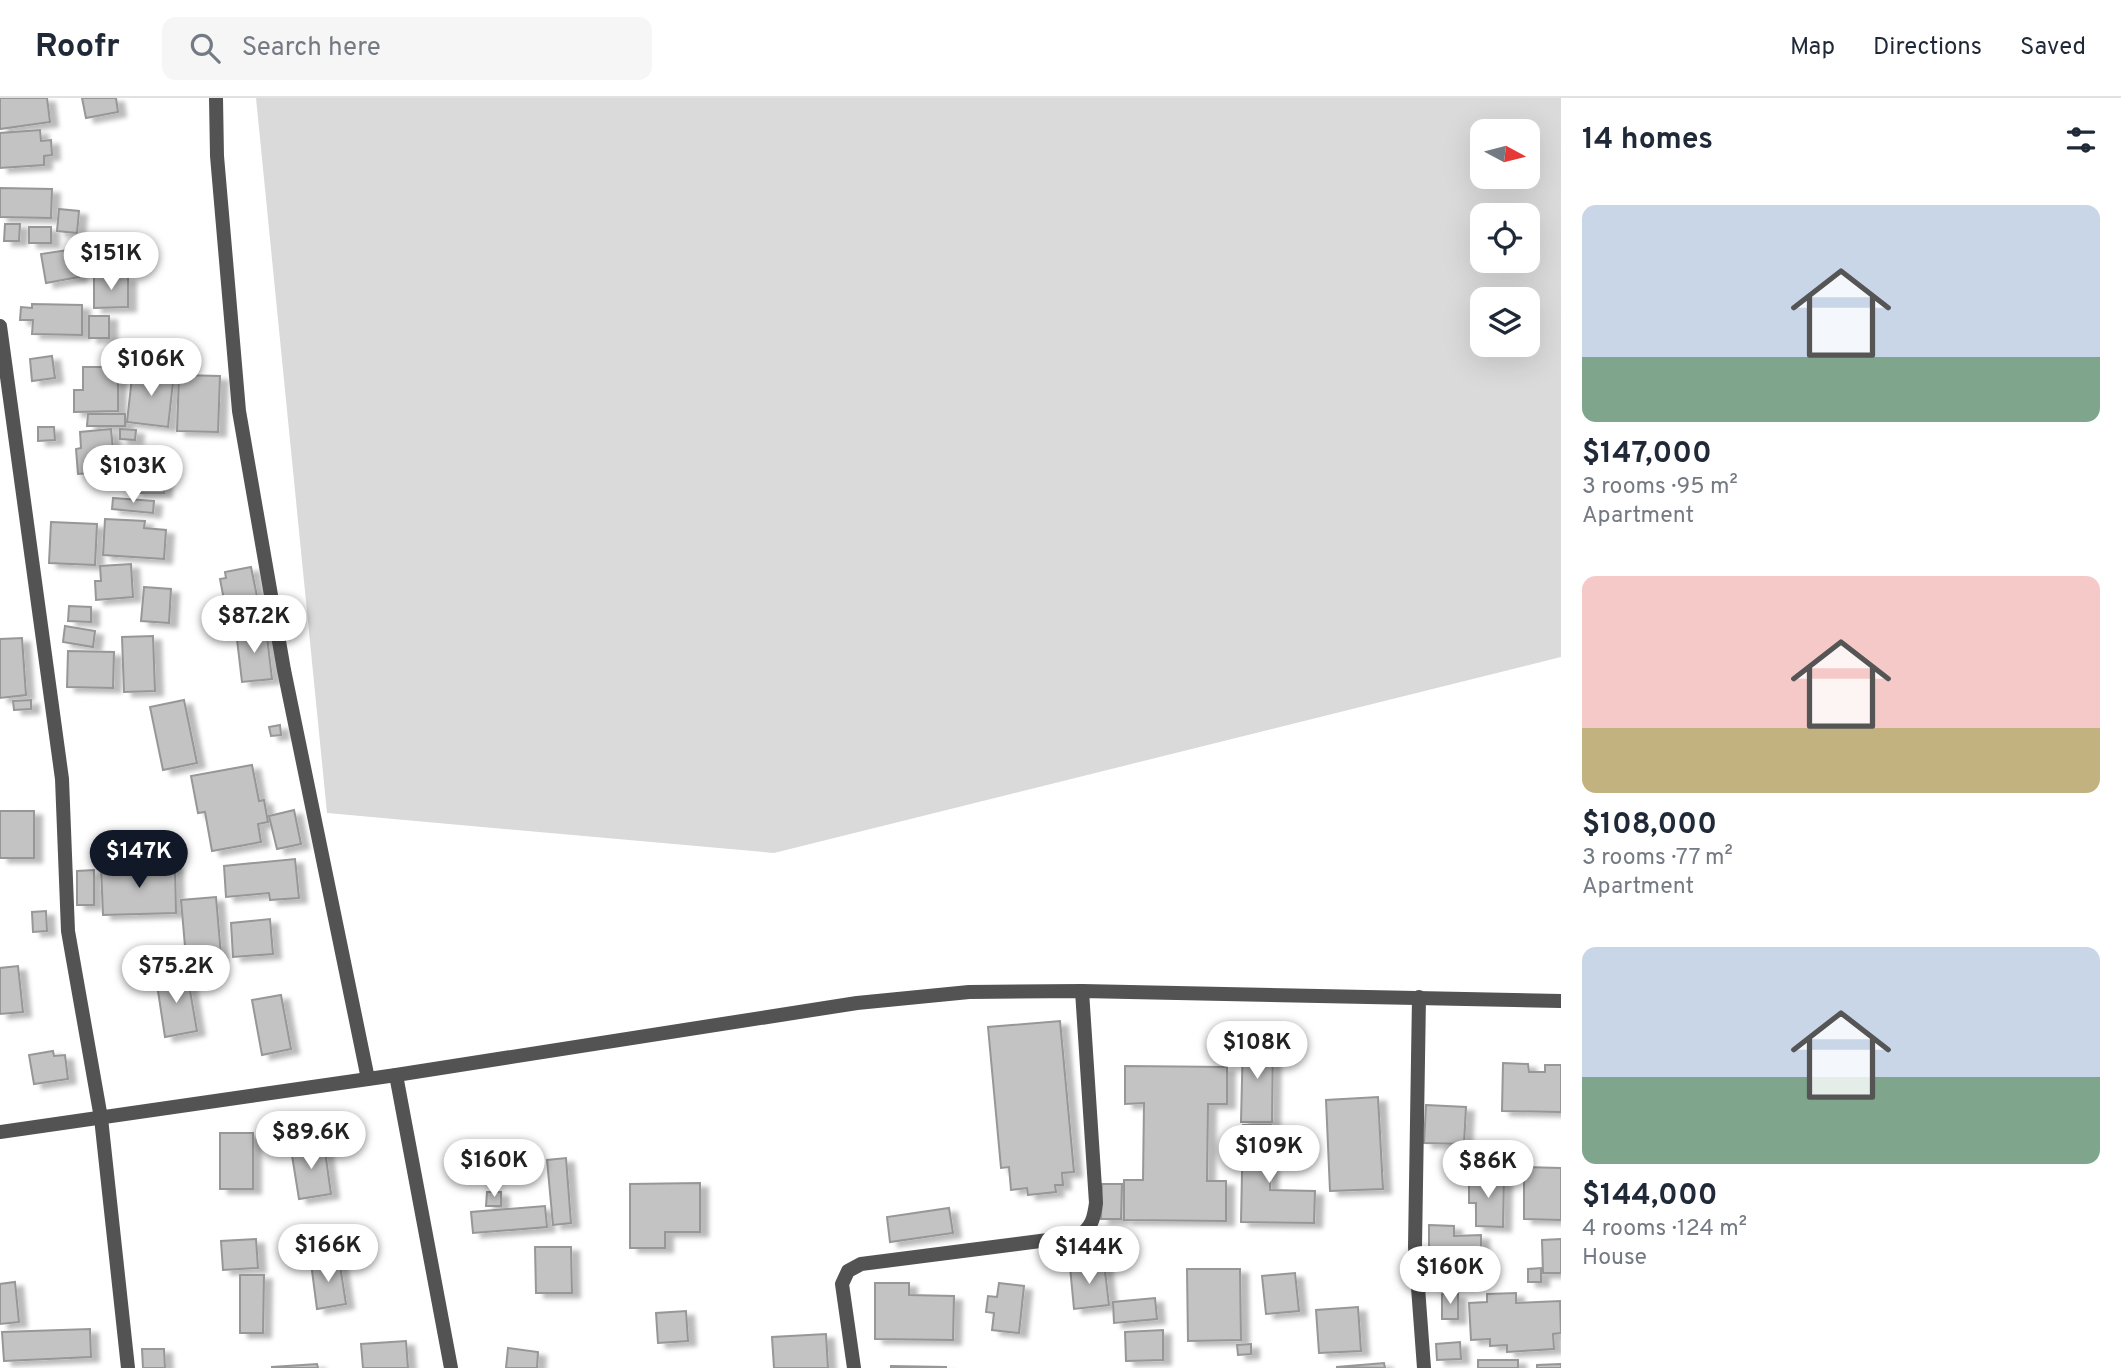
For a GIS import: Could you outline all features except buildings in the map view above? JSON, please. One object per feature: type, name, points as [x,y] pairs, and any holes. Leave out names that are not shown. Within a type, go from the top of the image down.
[{"type":"street","points":[[216,98],[217,156],[239,411],[284,670],[368,1079]]},
{"type":"street","points":[[0,326],[62,779],[68,931],[101,1118],[128,1368]]},
{"type":"street","points":[[0,1132],[368,1079],[857,1003],[969,992],[1082,991],[1561,1002]]},
{"type":"street","points":[[854,1368],[842,1284],[848,1271],[860,1264],[1079,1236],[1089,1229],[1096,1203],[1082,991]]},
{"type":"street","points":[[1419,998],[1415,1247],[1424,1368]]},
{"type":"street","points":[[396,1074],[451,1368]]},
{"type":"shaded area","points":[[256,98],[1561,98],[1561,657],[774,853],[327,813]]}]
